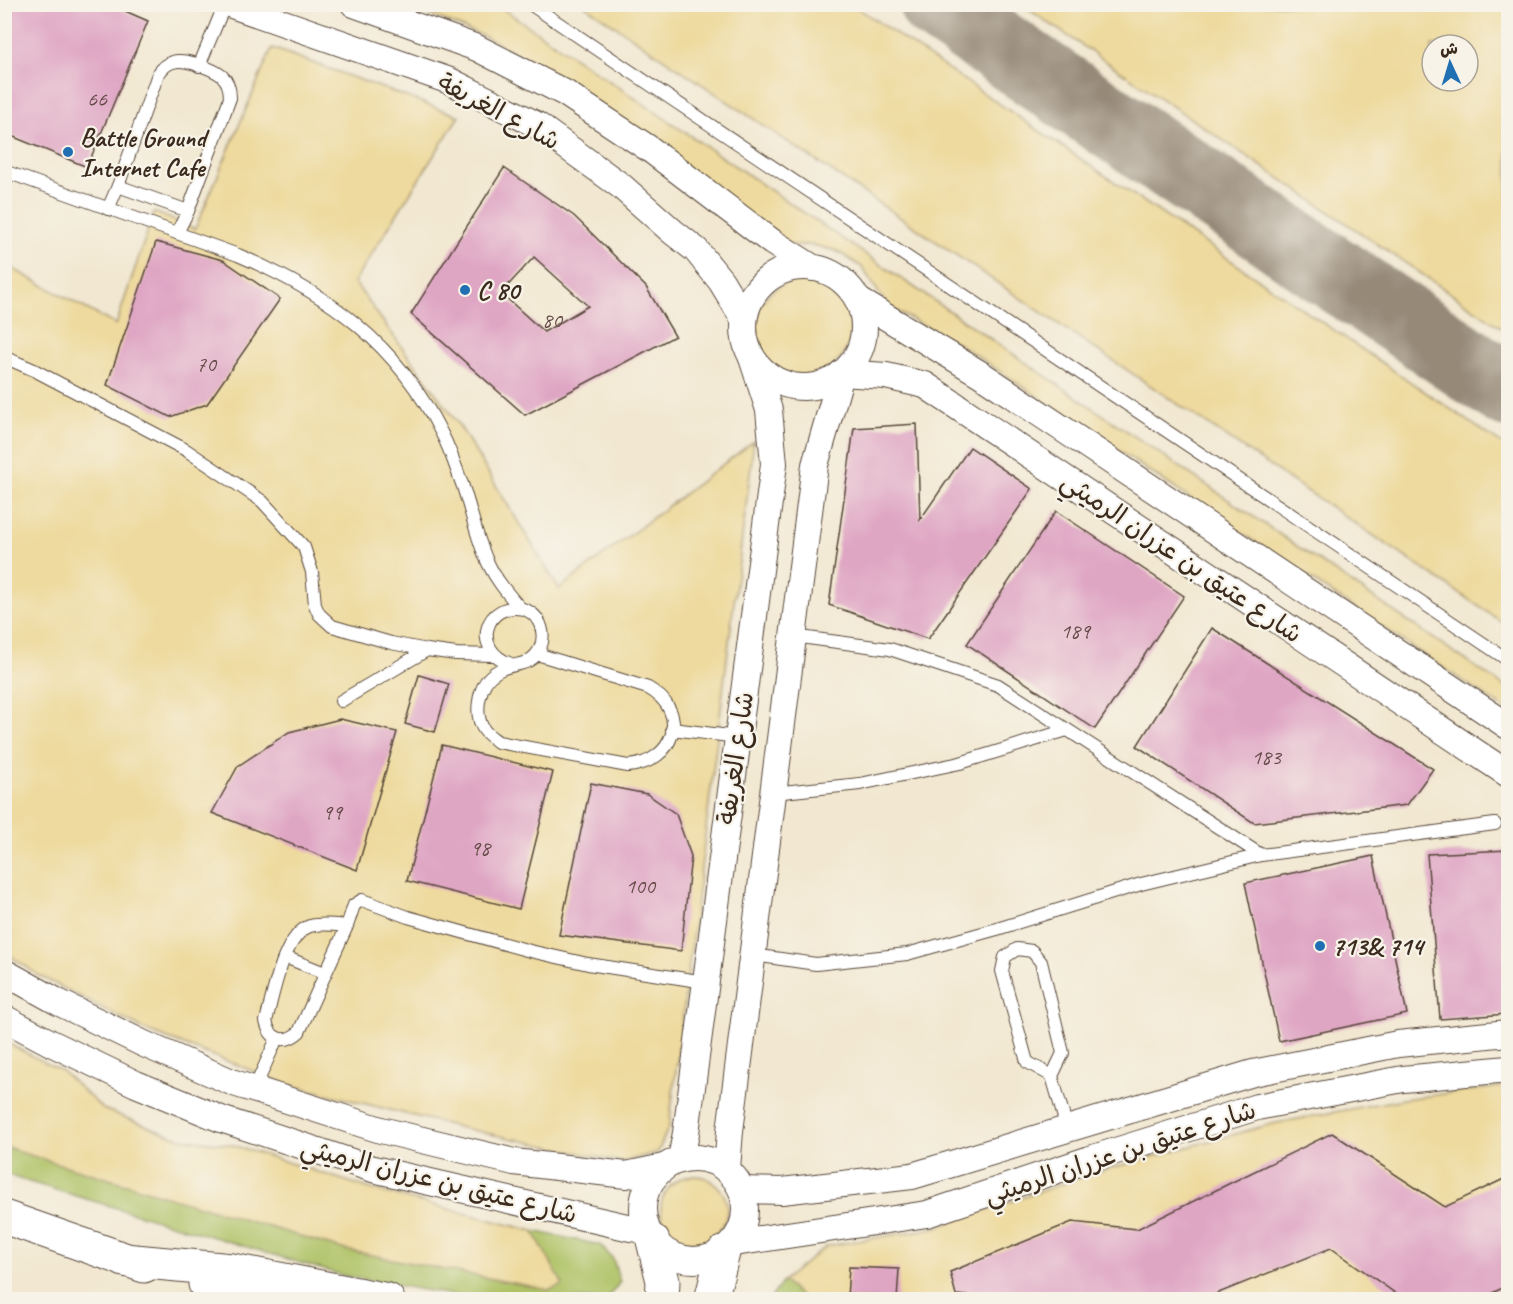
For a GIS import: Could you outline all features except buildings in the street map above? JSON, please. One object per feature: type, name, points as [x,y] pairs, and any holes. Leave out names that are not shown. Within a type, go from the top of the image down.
[{"type":"main road","points":[[4,1217],[124,1260],[258,1299]]},
{"type":"main road","points":[[650,1235],[663,1281],[662,1299]]},
{"type":"main road","points":[[711,1299],[728,1248]]},
{"type":"main road","points":[[124,1260],[232,1270],[388,1299]]},
{"type":"street","name":"شارع الغريفة","points":[[227,4],[450,81],[537,125],[621,186],[696,250],[721,281],[744,319]]},
{"type":"street","name":"شارع الغريفة","points":[[354,4],[477,48],[565,93],[651,150],[763,236],[813,268]]},
{"type":"street","points":[[794,268],[813,268],[831,274],[847,285],[858,300],[863,316],[864,332],[860,349],[842,374],[823,384],[802,387],[783,384],[765,373],[752,357],[745,339],[744,319],[750,301],[761,286],[776,274],[794,268]]},
{"type":"street","name":"شارع عتيق بن عزران الرميثي","points":[[858,300],[992,382],[1509,726]]},
{"type":"street","name":"شارع الغريفة","points":[[673,1163],[686,1133],[774,464],[769,410],[752,357]]},
{"type":"street","name":"شارع الغريفة","points":[[727,1169],[814,465],[842,374]]},
{"type":"street","name":"شارع عتيق بن عزران الرميثي","points":[[842,374],[886,376],[925,386],[1509,774]]},
{"type":"street","name":"شارع عتيق بن عزران الرميثي","points":[[4,972],[58,1002],[144,1044],[234,1083],[381,1130],[514,1162],[626,1175],[673,1163]]},
{"type":"street","name":"شارع عتيق بن عزران الرميثي","points":[[4,1018],[136,1084],[242,1126],[373,1169],[631,1228],[650,1235]]},
{"type":"street","name":"شارع عتيق بن عزران الرميثي","points":[[742,1190],[782,1191],[912,1176],[1252,1073],[1398,1044],[1509,1033]]},
{"type":"street","name":"شارع عتيق بن عزران الرميثي","points":[[728,1248],[927,1214],[1090,1159],[1257,1107],[1403,1079],[1509,1069]]},
{"type":"street","points":[[697,1157],[713,1161],[727,1169],[736,1178],[746,1203],[746,1217],[741,1231],[728,1248],[708,1259],[685,1260],[664,1251],[650,1235],[642,1213],[644,1195],[652,1179],[673,1163],[697,1157]]},
{"type":"lane","points":[[200,66],[227,4]]},
{"type":"lane","points":[[530,4],[1509,660]]},
{"type":"lane","points":[[108,209],[158,74],[170,62],[179,60],[200,66],[223,77],[230,90],[230,98],[188,211],[177,232]]},
{"type":"lane","points":[[4,171],[238,255],[296,282],[358,325],[390,355],[424,401],[444,436],[487,561],[519,608]]},
{"type":"lane","points":[[118,186],[188,211]]},
{"type":"lane","points":[[4,357],[34,370],[186,450],[262,501],[303,547],[312,572],[315,605],[319,614],[332,626],[427,650],[493,655],[510,664]]},
{"type":"lane","points":[[493,655],[486,637],[493,618],[510,608],[529,611],[536,617],[542,626],[543,636],[542,645],[537,654],[530,661],[510,664],[489,677],[484,685],[479,709],[483,729],[498,742],[628,766],[640,765],[652,760],[662,752],[669,741],[672,716],[668,704],[659,694],[648,688],[537,654]]},
{"type":"lane","points":[[793,636],[890,649],[998,685],[1262,855]]},
{"type":"lane","points":[[341,701],[427,650]]},
{"type":"lane","points":[[672,729],[738,737]]},
{"type":"lane","points":[[773,793],[860,784],[948,765],[1067,730]]},
{"type":"lane","points":[[753,956],[816,964],[907,954],[997,929],[1141,884],[1262,855],[1495,824]]},
{"type":"lane","points":[[348,926],[318,924],[299,933],[285,957],[266,1021],[268,1030],[278,1038],[286,1040],[299,1032],[348,926],[356,903],[366,901],[408,917],[530,951],[588,964],[705,982]]},
{"type":"lane","points":[[1052,1076],[1027,1062],[1002,971],[1005,957],[1017,949],[1032,951],[1041,962],[1063,1053],[1052,1076],[1067,1128]]},
{"type":"lane","points":[[285,957],[325,973]]},
{"type":"lane","points":[[254,1090],[278,1038]]},
{"type":"green space","points":[[4,1146],[346,1250],[549,1290],[562,1284],[533,1231],[600,1245],[613,1259],[620,1282],[607,1299],[479,1300],[341,1275],[16,1178],[5,1173]]},
{"type":"green space","points":[[783,1281],[805,1299],[770,1299]]},
{"type":"sand","points":[[406,5],[497,5],[1508,689],[1508,711],[956,342],[888,307],[862,267],[837,251],[813,245],[791,245],[558,75],[488,38]]},
{"type":"sand","points":[[584,5],[853,5],[1508,448],[1508,626]]},
{"type":"sand","points":[[1022,5],[1508,5],[1508,332]]},
{"type":"sand","points":[[272,48],[459,116],[354,282],[459,425],[559,589],[754,441],[669,1126],[658,1152],[622,1162],[458,1127],[287,1084],[145,1030],[38,975],[5,952],[4,264],[116,325],[154,212],[195,229]]},
{"type":"sand","points":[[803,280],[821,284],[837,294],[847,310],[851,328],[847,346],[837,362],[821,372],[803,376],[785,372],[769,362],[759,346],[755,328],[759,310],[769,294],[785,284]]},
{"type":"sand","points":[[5,1042],[62,1071],[103,1109],[179,1138],[233,1145],[371,1189],[533,1231],[563,1285],[549,1290],[346,1250],[5,1146]]},
{"type":"sand","points":[[1508,1086],[1508,1299],[805,1300],[783,1281],[827,1246],[934,1228],[1097,1172],[1272,1124],[1403,1099]]},
{"type":"sand","points":[[694,1176],[707,1179],[717,1186],[724,1196],[727,1209],[724,1222],[717,1232],[707,1239],[694,1242],[681,1239],[671,1232],[664,1222],[661,1209],[664,1196],[671,1186],[681,1179]]},
{"type":"taxiway","points":[[936,4],[1508,391]]},
{"type":"place","name":"Battle Ground Internet Cafe","points":[[68,152]]},
{"type":"place","name":"C 80","points":[[465,290]]},
{"type":"place","name":"713& 714","points":[[1320,946]]}]
